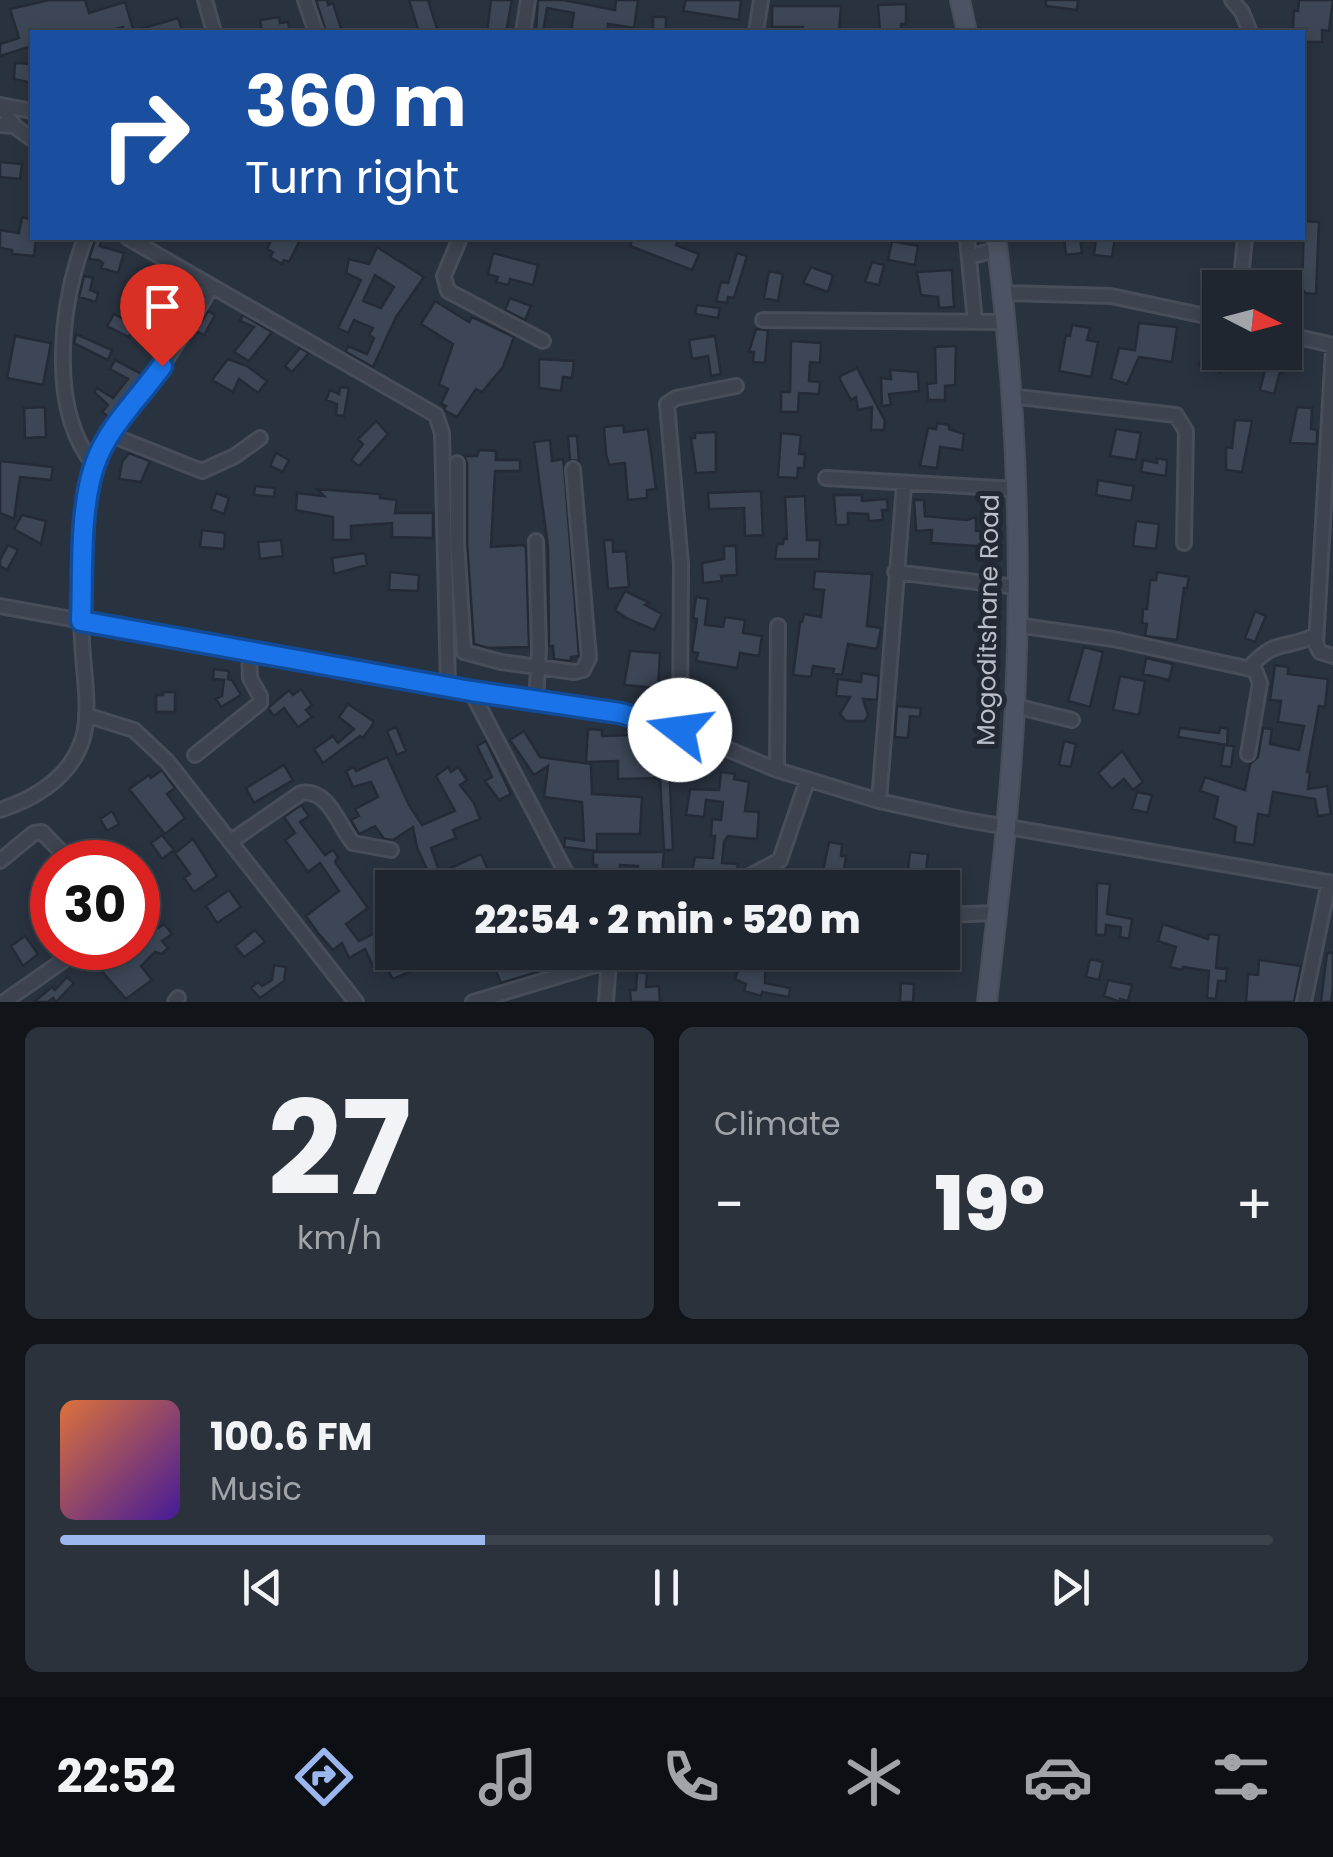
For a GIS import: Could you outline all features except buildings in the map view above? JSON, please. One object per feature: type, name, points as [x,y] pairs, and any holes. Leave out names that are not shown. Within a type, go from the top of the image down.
[{"type":"main road","points":[[960,0],[967,30]]},
{"type":"main road","name":"Mogoditshane Road","points":[[987,1002],[1007,826],[1017,587],[1016,489],[997,243]]},
{"type":"street","points":[[205,0],[213,30]]},
{"type":"street","points":[[304,0],[315,30]]},
{"type":"street","points":[[523,30],[528,0]]},
{"type":"street","points":[[756,30],[761,0]]},
{"type":"street","points":[[1232,0],[1242,6],[1249,30]]},
{"type":"street","points":[[30,111],[1,105],[7,126],[30,139]]},
{"type":"street","points":[[83,240],[66,307],[63,336],[71,424],[83,452],[94,465]]},
{"type":"street","points":[[131,240],[436,415],[442,433],[448,687]]},
{"type":"street","points":[[459,240],[444,276],[448,291],[542,340]]},
{"type":"street","points":[[967,240],[975,322]]},
{"type":"street","points":[[1242,270],[1245,240]]},
{"type":"street","points":[[969,256],[997,243]]},
{"type":"street","points":[[0,810],[36,796],[52,784],[82,741],[86,715],[81,621],[85,534],[94,465],[211,288]]},
{"type":"street","points":[[1003,293],[1111,296],[1202,316]]},
{"type":"street","points":[[763,320],[1005,322]]},
{"type":"street","points":[[1302,339],[1333,347],[1316,636],[1317,649],[1333,656]]},
{"type":"street","points":[[680,730],[681,564],[667,404],[676,398],[736,386]]},
{"type":"street","points":[[1010,396],[1176,415],[1186,431],[1184,543]]},
{"type":"street","points":[[111,435],[202,472],[260,438]]},
{"type":"street","points":[[458,463],[457,542],[464,652],[501,662],[574,672],[582,670],[589,658],[572,470]]},
{"type":"street","points":[[826,478],[1016,489]]},
{"type":"street","points":[[879,801],[904,485]]},
{"type":"street","points":[[536,541],[536,702]]},
{"type":"street","points":[[895,572],[1017,587]]},
{"type":"street","points":[[0,606],[471,691],[620,713],[680,730],[807,781],[879,801],[1331,882],[1304,1002]]},
{"type":"street","points":[[777,770],[778,626]]},
{"type":"street","points":[[1016,626],[1113,639],[1249,668],[1259,674],[1260,683],[1248,754]]},
{"type":"street","points":[[1249,668],[1268,648],[1316,636]]},
{"type":"street","points":[[195,755],[260,703],[250,678],[249,651]]},
{"type":"street","points":[[471,691],[565,870]]},
{"type":"street","points":[[1015,706],[1072,720]]},
{"type":"street","points":[[86,715],[118,723],[145,738],[356,1002]]},
{"type":"street","points":[[761,870],[780,860],[807,781]]},
{"type":"street","points":[[230,842],[301,792],[312,791],[321,795],[353,843],[391,850]]},
{"type":"street","points":[[0,861],[34,833],[42,832],[50,840]]},
{"type":"street","points":[[960,914],[998,913]]},
{"type":"street","points":[[3,1001],[49,970]]},
{"type":"street","points":[[473,1002],[568,970]]},
{"type":"street","points":[[606,1002],[607,970]]},
{"type":"route","points":[[162,366],[117,426],[94,465],[85,534],[81,621],[471,691],[620,713],[680,730]]}]
